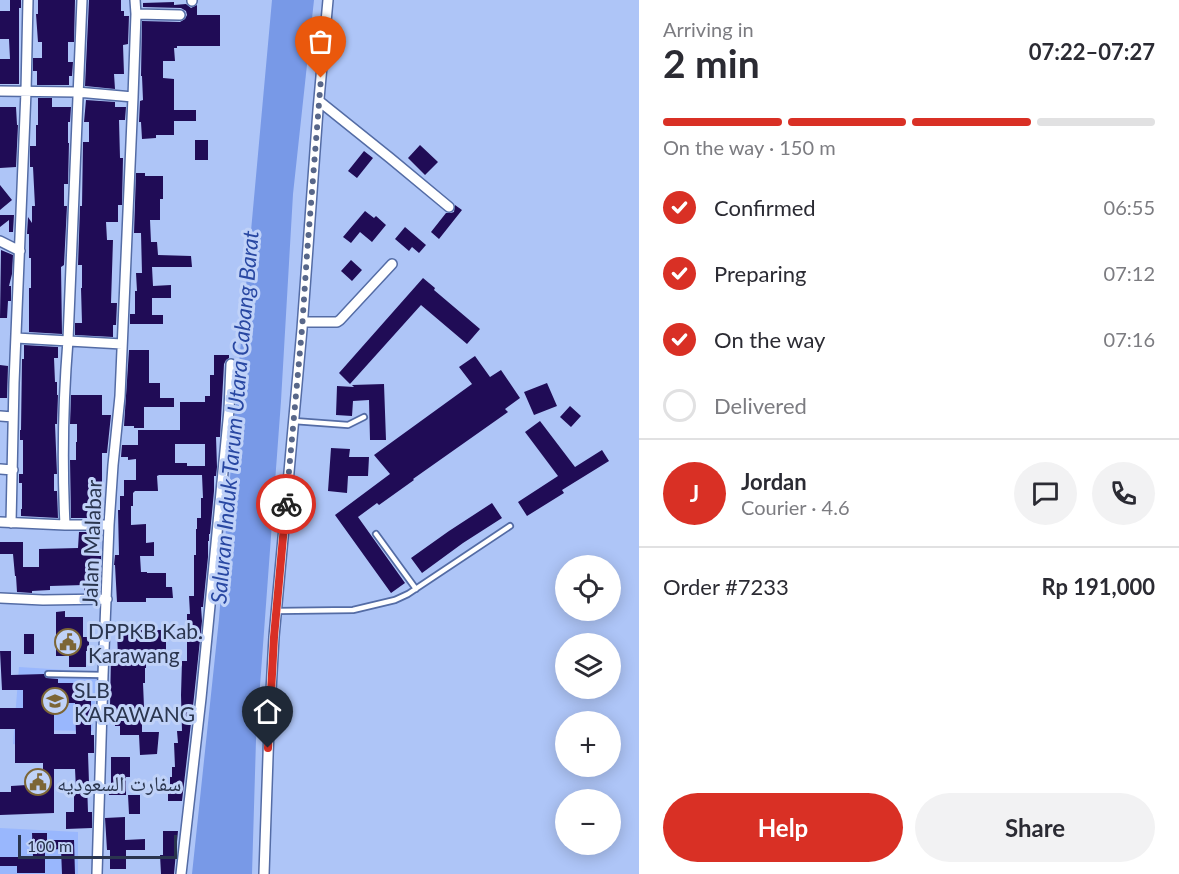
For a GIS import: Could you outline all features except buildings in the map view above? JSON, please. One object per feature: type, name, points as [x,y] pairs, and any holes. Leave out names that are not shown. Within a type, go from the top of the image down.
[{"type":"street","points":[[11,523],[28,0]]},
{"type":"street","points":[[65,525],[63,469],[65,382],[82,0]]},
{"type":"street","name":"Jalan Malabar","points":[[97,874],[109,525],[112,465],[120,396],[135,0]]},
{"type":"street","points":[[264,874],[269,727],[277,611],[303,322],[328,0]]},
{"type":"street","points":[[136,14],[180,15]]},
{"type":"street","points":[[0,91],[77,92],[133,97]]},
{"type":"street","points":[[319,101],[448,207]]},
{"type":"street","points":[[0,241],[20,251]]},
{"type":"street","points":[[303,322],[340,320],[392,264]]},
{"type":"street","points":[[16,338],[122,344]]},
{"type":"street","points":[[181,874],[202,686],[229,410],[231,364]]},
{"type":"street","points":[[0,416],[13,417]]},
{"type":"street","points":[[0,470],[13,470]]},
{"type":"street","points":[[0,522],[109,525]]},
{"type":"street","points":[[0,598],[107,599]]},
{"type":"lane","points":[[294,421],[348,425],[364,417]]},
{"type":"lane","points":[[277,611],[353,610],[394,600],[416,590],[510,526]]},
{"type":"lane","points":[[376,534],[416,590]]},
{"type":"lane","points":[[48,674],[103,675]]},
{"type":"shaded area","points":[[272,0],[314,0],[293,194],[281,401],[256,740],[252,874],[192,874],[219,619],[239,363]]},
{"type":"shaded area","name":"SLB KARAWANG","points":[[19,667],[98,672],[92,731],[29,730],[25,746],[13,744]]},
{"type":"shaded area","points":[[0,828],[78,832],[78,874],[0,874]]},
{"type":"way so far","points":[[286,504],[321,78]]},
{"type":"place","name":"DPPKB Kab. Karawang","points":[[68,642]]},
{"type":"place","name":"SLB KARAWANG","points":[[55,701]]},
{"type":"place","name":"سفارت السعوديه","points":[[38,782]]},
{"type":"route","points":[[268,748],[274,637],[286,504]]},
{"type":"water label","name":"Saluran Induk Tarum Utara Cabang Barat","points":[[234,417]]}]
